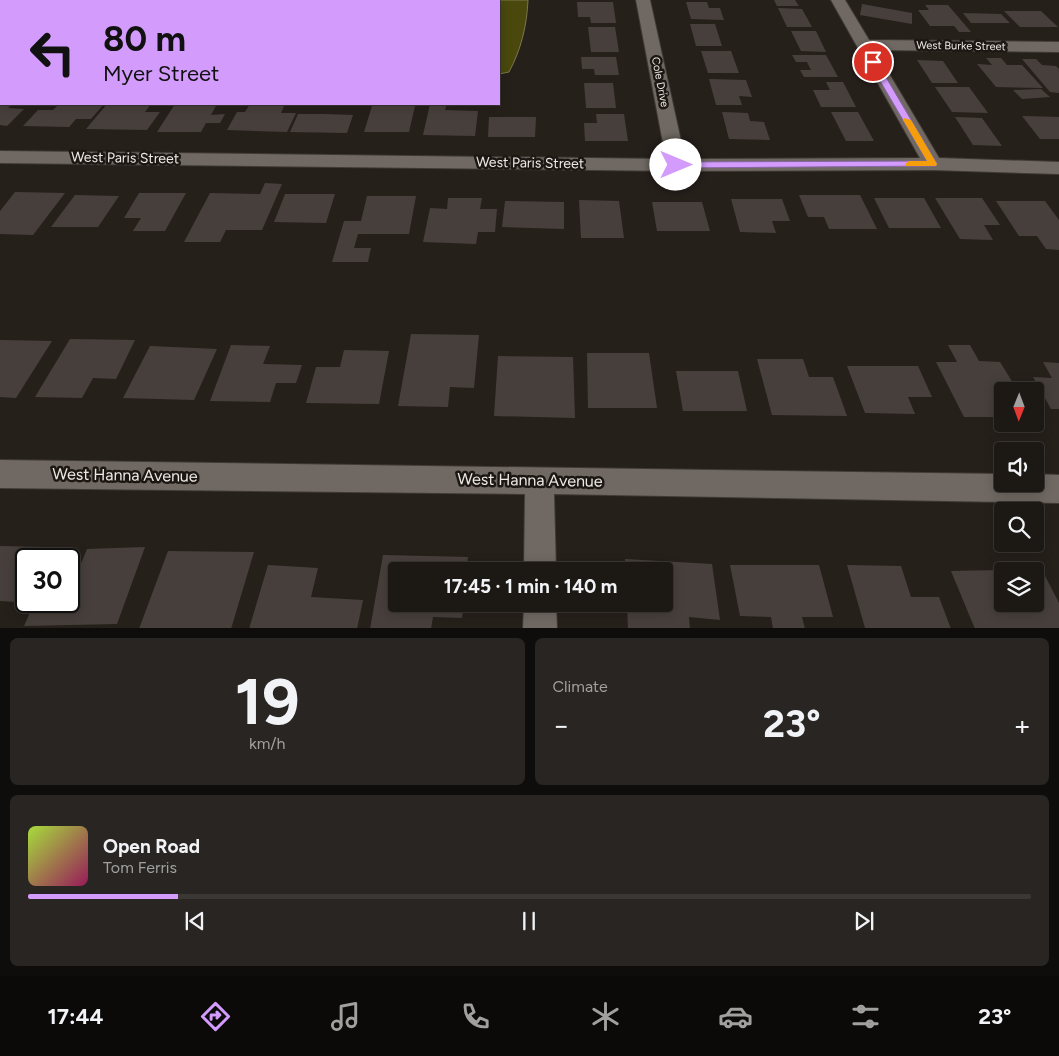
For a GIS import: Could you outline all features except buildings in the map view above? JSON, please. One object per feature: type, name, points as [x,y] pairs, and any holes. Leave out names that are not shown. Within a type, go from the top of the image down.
[{"type":"street","name":"Cole Drive","points":[[644,0],[676,165]]},
{"type":"street","points":[[838,0],[933,164]]},
{"type":"street","name":"West Burke Street","points":[[863,45],[1059,47]]},
{"type":"street","name":"West Paris Street","points":[[0,157],[676,165],[933,164],[1059,168]]},
{"type":"street","name":"West Hanna Avenue","points":[[0,474],[539,480],[1059,489]]},
{"type":"street","points":[[539,480],[540,562]]},
{"type":"street","points":[[540,612],[540,628]]},
{"type":"shaded area","points":[[500,0],[528,0],[525,28],[517,55],[509,72],[500,74]]},
{"type":"slow traffic","points":[[907,120],[933,164],[909,164]]},
{"type":"route","points":[[676,165],[933,164],[873,62]]}]
